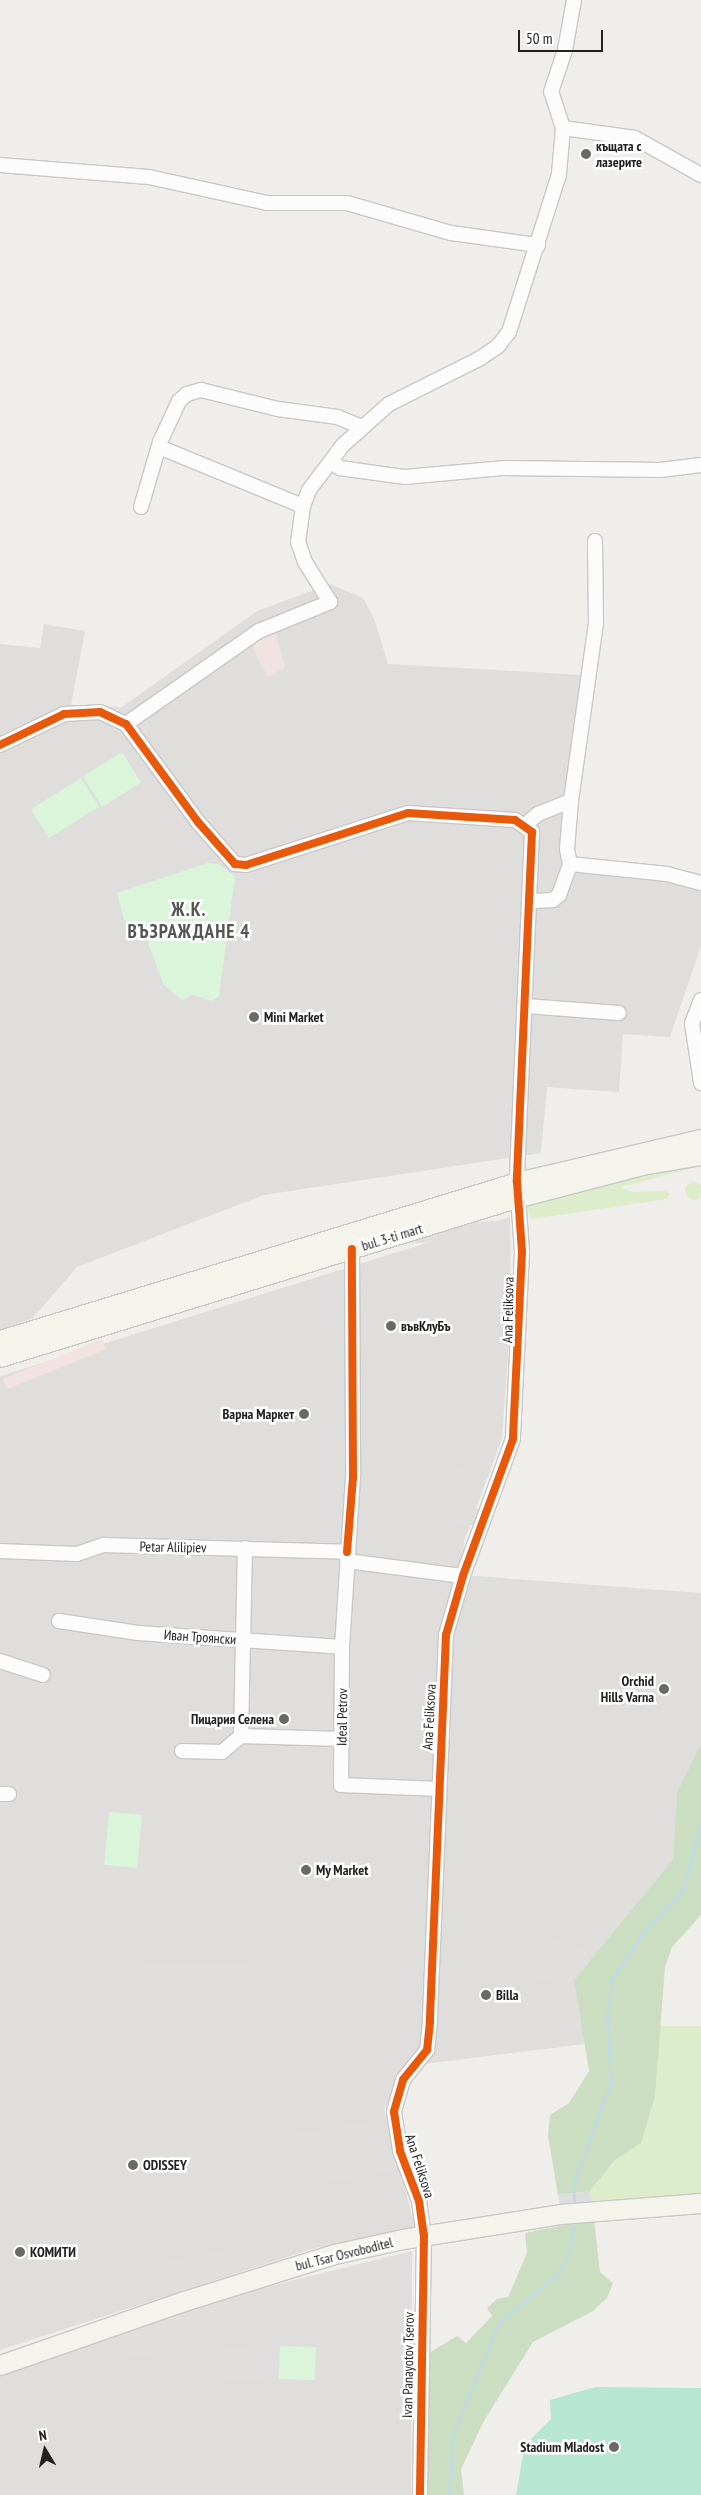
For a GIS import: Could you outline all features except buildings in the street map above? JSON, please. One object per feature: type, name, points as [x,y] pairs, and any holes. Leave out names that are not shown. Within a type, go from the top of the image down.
[{"type":"street","points":[[126,724],[259,631],[330,602],[305,562],[298,542],[302,506],[331,462],[362,427],[389,404],[498,346],[518,312],[559,174],[563,128],[551,92],[565,50],[574,0]]},
{"type":"street","points":[[563,128],[635,138],[701,175]]},
{"type":"street","points":[[0,165],[149,177],[267,203],[347,203],[452,233],[538,244]]},
{"type":"street","points":[[140,507],[160,447],[179,401],[187,394],[201,390],[278,410],[336,417],[362,427]]},
{"type":"street","points":[[160,447],[302,506]]},
{"type":"street","points":[[331,462],[340,468],[404,478],[503,468],[660,470],[701,465]]},
{"type":"street","points":[[532,901],[553,900],[559,895],[570,864],[567,849],[571,801],[596,623],[595,542]]},
{"type":"street","points":[[0,745],[64,714],[100,712],[126,724],[204,829],[235,864],[246,865],[408,813],[515,820],[526,824],[538,814],[571,801]]},
{"type":"street","name":"Ana Feliksova","points":[[424,2235],[419,2201],[400,2151],[394,2112],[403,2080],[427,2050],[446,1635],[463,1576],[513,1439],[521,1281],[518,1190],[535,844],[526,824]]},
{"type":"street","points":[[570,864],[667,874],[701,883]]},
{"type":"street","points":[[701,1000],[692,1023],[701,1083]]},
{"type":"street","points":[[526,1006],[618,1013]]},
{"type":"street","name":"bul. 3-ti mart","points":[[0,1340],[701,1139]]},
{"type":"street","name":"bul. 3-ti mart","points":[[0,1357],[352,1249],[518,1190],[701,1155]]},
{"type":"street","name":"Ideal Petrov","points":[[352,1249],[353,1477],[342,1648],[341,1785],[439,1789]]},
{"type":"street","name":"Petar Alilipiev","points":[[0,1551],[77,1554],[103,1546],[245,1548],[347,1557],[463,1576]]},
{"type":"street","points":[[241,1736],[245,1548]]},
{"type":"street","name":"Иван Троянски","points":[[59,1621],[138,1633],[342,1648]]},
{"type":"street","points":[[0,1662],[43,1675]]},
{"type":"street","points":[[182,1751],[222,1752],[241,1736],[342,1739]]},
{"type":"street","name":"bul. Tsar Osvoboditel","points":[[0,2366],[280,2270],[424,2235],[592,2210],[701,2203]]},
{"type":"street","name":"Ivan Panayotov Tserov","points":[[420,2495],[424,2235]]},
{"type":"shaded area","points":[[330,584],[363,598],[374,618],[388,664],[585,675],[568,869],[580,873],[623,874],[701,887],[701,946],[670,1037],[623,1034],[619,1092],[547,1087],[541,1153],[264,1195],[77,1267],[33,1318],[0,1330],[0,644],[40,648],[44,624],[85,631],[71,705],[122,707],[257,611]]},
{"type":"shaded area","points":[[276,633],[285,668],[268,677],[253,648],[255,643]]},
{"type":"shaded area","points":[[510,1217],[511,1314],[502,1438],[464,1541],[463,1575],[701,1593],[701,1744],[677,1792],[673,1859],[574,1980],[585,2044],[424,2064],[384,2108],[415,2227],[315,2248],[0,2350],[0,1376]]},
{"type":"shaded area","points":[[494,1221],[495,1239],[357,1246],[356,1228]]},
{"type":"shaded area","points":[[102,1339],[106,1349],[7,1389],[3,1379]]},
{"type":"shaded area","points":[[438,1466],[469,1467],[467,1506],[487,1512],[482,1526],[455,1524],[453,1554],[436,1552]]},
{"type":"shaded area","points":[[530,1931],[589,1950],[568,1985],[534,1979]]},
{"type":"shaded area","points":[[140,1963],[251,1963],[251,1994],[140,1994]]},
{"type":"shaded area","points":[[380,2120],[398,2170],[333,2181],[311,2163],[303,2171],[286,2160],[283,2136]]},
{"type":"shaded area","points":[[241,2248],[245,2267],[171,2295],[165,2261]]},
{"type":"shaded area","points":[[412,2251],[411,2495],[0,2495],[0,2372],[210,2301]]},
{"type":"shaded area","points":[[220,2302],[221,2349],[270,2344],[270,2380],[221,2379],[220,2357],[215,2353],[127,2355],[125,2333]]},
{"type":"shaded area","points":[[81,2470],[175,2472],[175,2495],[81,2495]]},
{"type":"green space","points":[[122,752],[141,783],[102,807],[83,776]]},
{"type":"green space","points":[[81,778],[99,807],[49,838],[31,809]]},
{"type":"green space","points":[[208,863],[218,864],[235,876],[219,996],[212,1001],[193,995],[182,1000],[164,985],[147,940],[124,920],[117,893]]},
{"type":"green space","points":[[701,1158],[701,1166],[621,1187],[632,1192],[665,1191],[670,1194],[667,1199],[533,1219],[529,1216],[527,1204]]},
{"type":"green space","points":[[694,1182],[700,1185],[703,1191],[700,1197],[694,1200],[688,1197],[685,1191],[688,1185]]},
{"type":"green space","points":[[701,1744],[701,1915],[672,1947],[665,1967],[655,2097],[641,2143],[614,2161],[590,2191],[558,2195],[548,2136],[550,2115],[569,2103],[589,2071],[574,1980],[673,1859],[677,1792]]},
{"type":"green space","points":[[109,1812],[142,1815],[137,1868],[104,1865]]},
{"type":"green space","points":[[660,2026],[701,2026],[701,2194],[591,2201],[590,2191],[614,2161],[641,2143],[655,2097]]},
{"type":"green space","points":[[594,2219],[600,2272],[613,2283],[607,2298],[593,2311],[533,2342],[484,2421],[461,2469],[464,2495],[428,2495],[428,2357],[432,2351],[457,2336],[466,2343],[492,2316],[487,2308],[497,2299],[508,2297],[527,2253],[525,2233]]},
{"type":"green space","points":[[280,2346],[316,2347],[315,2380],[279,2379]]},
{"type":"green space","name":"Stadium Mladost","points":[[595,2387],[701,2388],[701,2495],[516,2495],[523,2455],[530,2440],[551,2419],[550,2400]]},
{"type":"pier","points":[[590,2191],[594,2219],[562,2223],[558,2195]]},
{"type":"waterway","points":[[574,2206],[574,2182],[611,2082],[607,2015],[613,1978],[642,1934],[683,1890],[701,1822]]},
{"type":"waterway","points":[[449,2495],[453,2434],[499,2322],[556,2275],[568,2258],[575,2220]]},
{"type":"cycle path","points":[[0,745],[64,714],[100,712],[126,724],[198,822],[235,864],[246,865],[408,813],[515,820],[532,832],[517,1182],[522,1252],[513,1439],[463,1576],[446,1635],[430,2022],[427,2050],[403,2080],[394,2112],[400,2151],[419,2201],[424,2235],[420,2495]]},
{"type":"cycle path","points":[[347,1552],[353,1477],[352,1249]]},
{"type":"place","name":"къщата с лазерите","points":[[586,154]]},
{"type":"place","name":"Mini Market","points":[[254,1017]]},
{"type":"place","name":"въвКлуБъ","points":[[391,1326]]},
{"type":"place","name":"Варна Маркет","points":[[304,1414]]},
{"type":"place","name":"Orchid Hills Varna","points":[[664,1689]]},
{"type":"place","name":"Пицария Селена","points":[[284,1719]]},
{"type":"place","name":"My Market","points":[[306,1870]]},
{"type":"place","name":"Billa","points":[[486,1995]]},
{"type":"place","name":"ODISSEY","points":[[133,2165]]},
{"type":"place","name":"КОМИТИ","points":[[20,2252]]},
{"type":"place","name":"Stadium Mladost","points":[[614,2447]]},
{"type":"district","name":"Ж.К. ВЪЗРАЖДАНЕ 4","points":[[189,921]]}]
